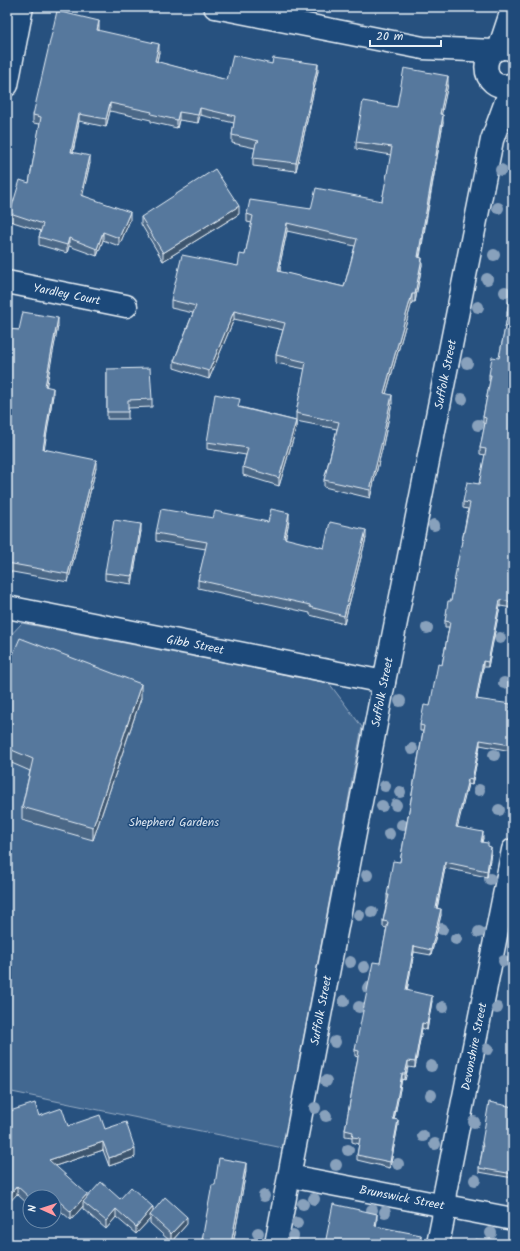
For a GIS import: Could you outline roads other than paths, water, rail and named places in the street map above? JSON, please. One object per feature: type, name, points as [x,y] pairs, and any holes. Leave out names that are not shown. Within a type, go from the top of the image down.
[{"type":"street","points":[[7,85],[22,7]]},
{"type":"street","points":[[214,7],[423,48],[472,66],[501,81]]},
{"type":"street","points":[[423,48],[502,50],[513,7]]},
{"type":"street","name":"Suffolk Street","points":[[276,1244],[384,682],[492,140],[501,81],[486,69],[487,59],[502,50]]},
{"type":"street","name":"Yardley Court","points":[[7,282],[126,306]]},
{"type":"street","name":"Gibb Street","points":[[7,607],[384,682]]},
{"type":"street","name":"Devonshire Street","points":[[438,1244],[445,1192],[513,850]]},
{"type":"street","name":"Brunswick Street","points":[[290,1176],[444,1205],[513,1220]]},
{"type":"park label","name":"Shepherd Gardens","points":[[174,822]]}]
